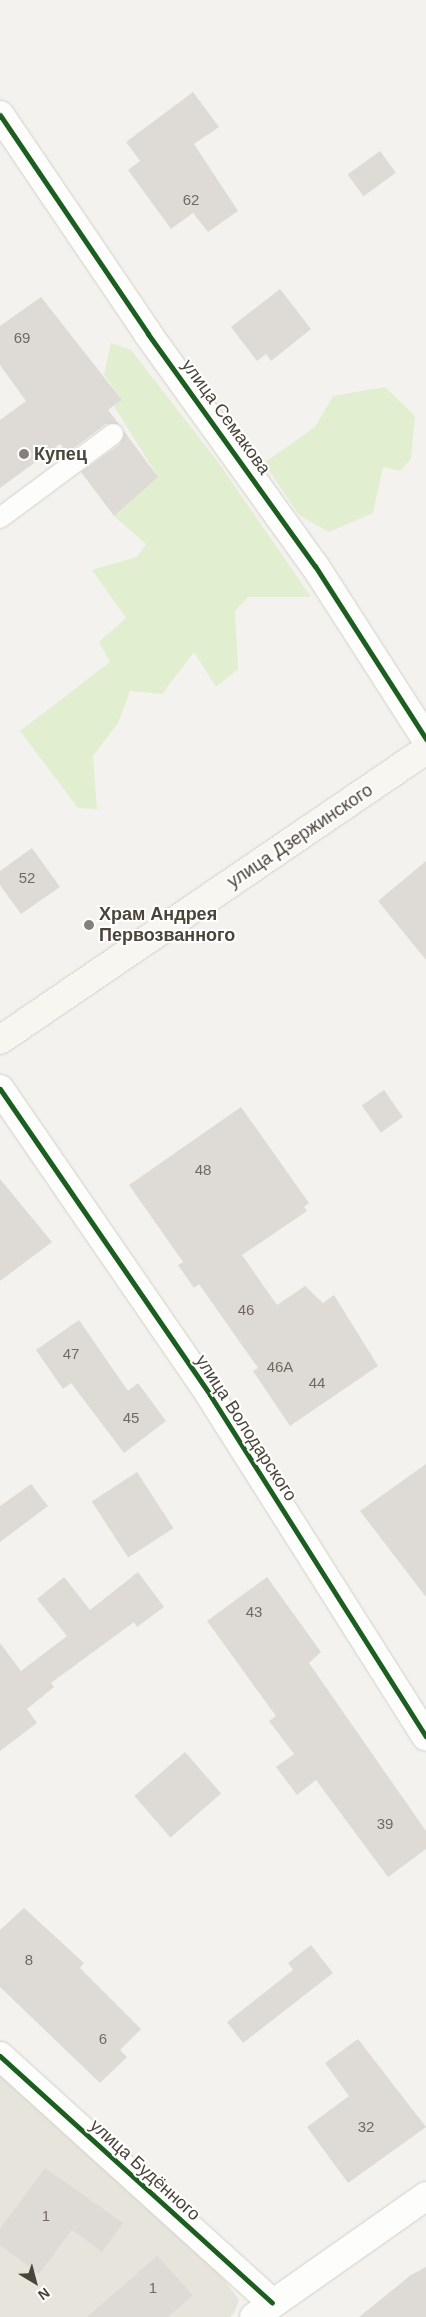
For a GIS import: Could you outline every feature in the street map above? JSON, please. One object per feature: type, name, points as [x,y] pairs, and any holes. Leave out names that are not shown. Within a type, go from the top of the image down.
[{"type":"main road","name":"улица Дзержинского","points":[[0,1040],[426,750]]},
{"type":"street","name":"улица Семакова","points":[[0,115],[148,334],[315,566],[426,739]]},
{"type":"street","name":"улица Володарского","points":[[0,1090],[210,1395],[426,1737]]},
{"type":"street","name":"улица Будённого","points":[[0,2056],[263,2310]]},
{"type":"street","points":[[263,2310],[426,2196]]},
{"type":"lane","points":[[0,518],[113,434]]},
{"type":"shaded area","points":[[0,2071],[218,2271],[239,2300],[234,2313],[230,2317],[0,2317]]},
{"type":"green space","points":[[111,343],[131,350],[218,462],[311,597],[248,597],[235,611],[238,669],[216,687],[194,652],[162,694],[130,691],[118,723],[93,756],[97,809],[78,808],[20,731],[110,662],[99,642],[126,618],[92,570],[137,557],[146,544],[114,516],[158,477],[114,406],[122,400],[104,375]]},
{"type":"green space","points":[[385,387],[415,416],[411,459],[400,471],[383,467],[373,513],[329,532],[299,515],[264,463],[315,427],[333,396]]},
{"type":"building","points":[[193,92],[219,127],[194,144],[238,211],[208,232],[193,213],[171,229],[128,170],[140,161],[126,142]]},
{"type":"building","points":[[380,151],[396,173],[364,196],[348,175]]},
{"type":"building","points":[[280,289],[311,329],[271,361],[266,354],[257,361],[231,327]]},
{"type":"building","points":[[41,297],[122,400],[108,410],[119,424],[106,424],[67,453],[60,444],[0,488],[0,420],[26,401],[0,365],[0,326]]},
{"type":"building","points":[[124,431],[158,477],[114,516],[81,472],[120,444]]},
{"type":"building","points":[[32,848],[60,887],[21,914],[0,885],[0,871]]},
{"type":"building","points":[[426,861],[426,960],[378,901]]},
{"type":"building","points":[[384,1090],[403,1117],[381,1133],[362,1105]]},
{"type":"building","points":[[241,1107],[309,1203],[304,1207],[307,1211],[242,1255],[277,1305],[305,1286],[323,1303],[334,1295],[378,1366],[290,1426],[253,1371],[258,1368],[199,1284],[194,1288],[178,1265],[183,1262],[129,1185]]},
{"type":"building","points":[[0,1179],[52,1242],[0,1281]]},
{"type":"building","points":[[79,1320],[128,1391],[138,1383],[166,1421],[124,1453],[71,1383],[63,1389],[36,1350]]},
{"type":"building","points":[[426,1464],[426,1597],[360,1511]]},
{"type":"building","points":[[137,1472],[173,1528],[128,1558],[92,1501]]},
{"type":"building","points":[[31,1484],[48,1506],[0,1542],[0,1506]]},
{"type":"building","points":[[138,1572],[164,1607],[137,1627],[134,1622],[51,1683],[54,1687],[27,1709],[37,1723],[0,1751],[0,1643],[21,1671],[67,1636],[37,1599],[64,1577],[90,1610]]},
{"type":"building","points":[[267,1577],[321,1652],[309,1663],[426,1831],[426,1849],[388,1877],[316,1780],[297,1795],[276,1767],[294,1754],[269,1721],[276,1716],[207,1621]]},
{"type":"building","points":[[185,1752],[221,1794],[171,1837],[134,1796]]},
{"type":"building","points":[[24,1908],[84,1963],[80,1968],[141,2029],[120,2050],[127,2057],[100,2083],[0,1987],[0,1930]]},
{"type":"building","points":[[311,1945],[333,1973],[243,2043],[227,2022],[293,1970],[288,1963]]},
{"type":"building","points":[[358,2039],[426,2127],[348,2183],[307,2127],[349,2096],[325,2063]]},
{"type":"building","points":[[45,2168],[123,2223],[102,2252],[72,2230],[39,2274],[0,2245],[0,2229]]},
{"type":"building","points":[[157,2256],[193,2295],[168,2317],[87,2317]]},
{"type":"building","points":[[426,2267],[426,2317],[359,2317],[411,2275]]},
{"type":"cycle path","points":[[0,115],[148,334],[315,566],[426,739]]},
{"type":"cycle path","points":[[0,1089],[210,1395],[426,1737]]},
{"type":"cycle path","points":[[0,2056],[272,2303]]},
{"type":"place","name":"Купец","points":[[24,454]]},
{"type":"place","name":"Храм Андрея Первозванного","points":[[89,925]]}]
